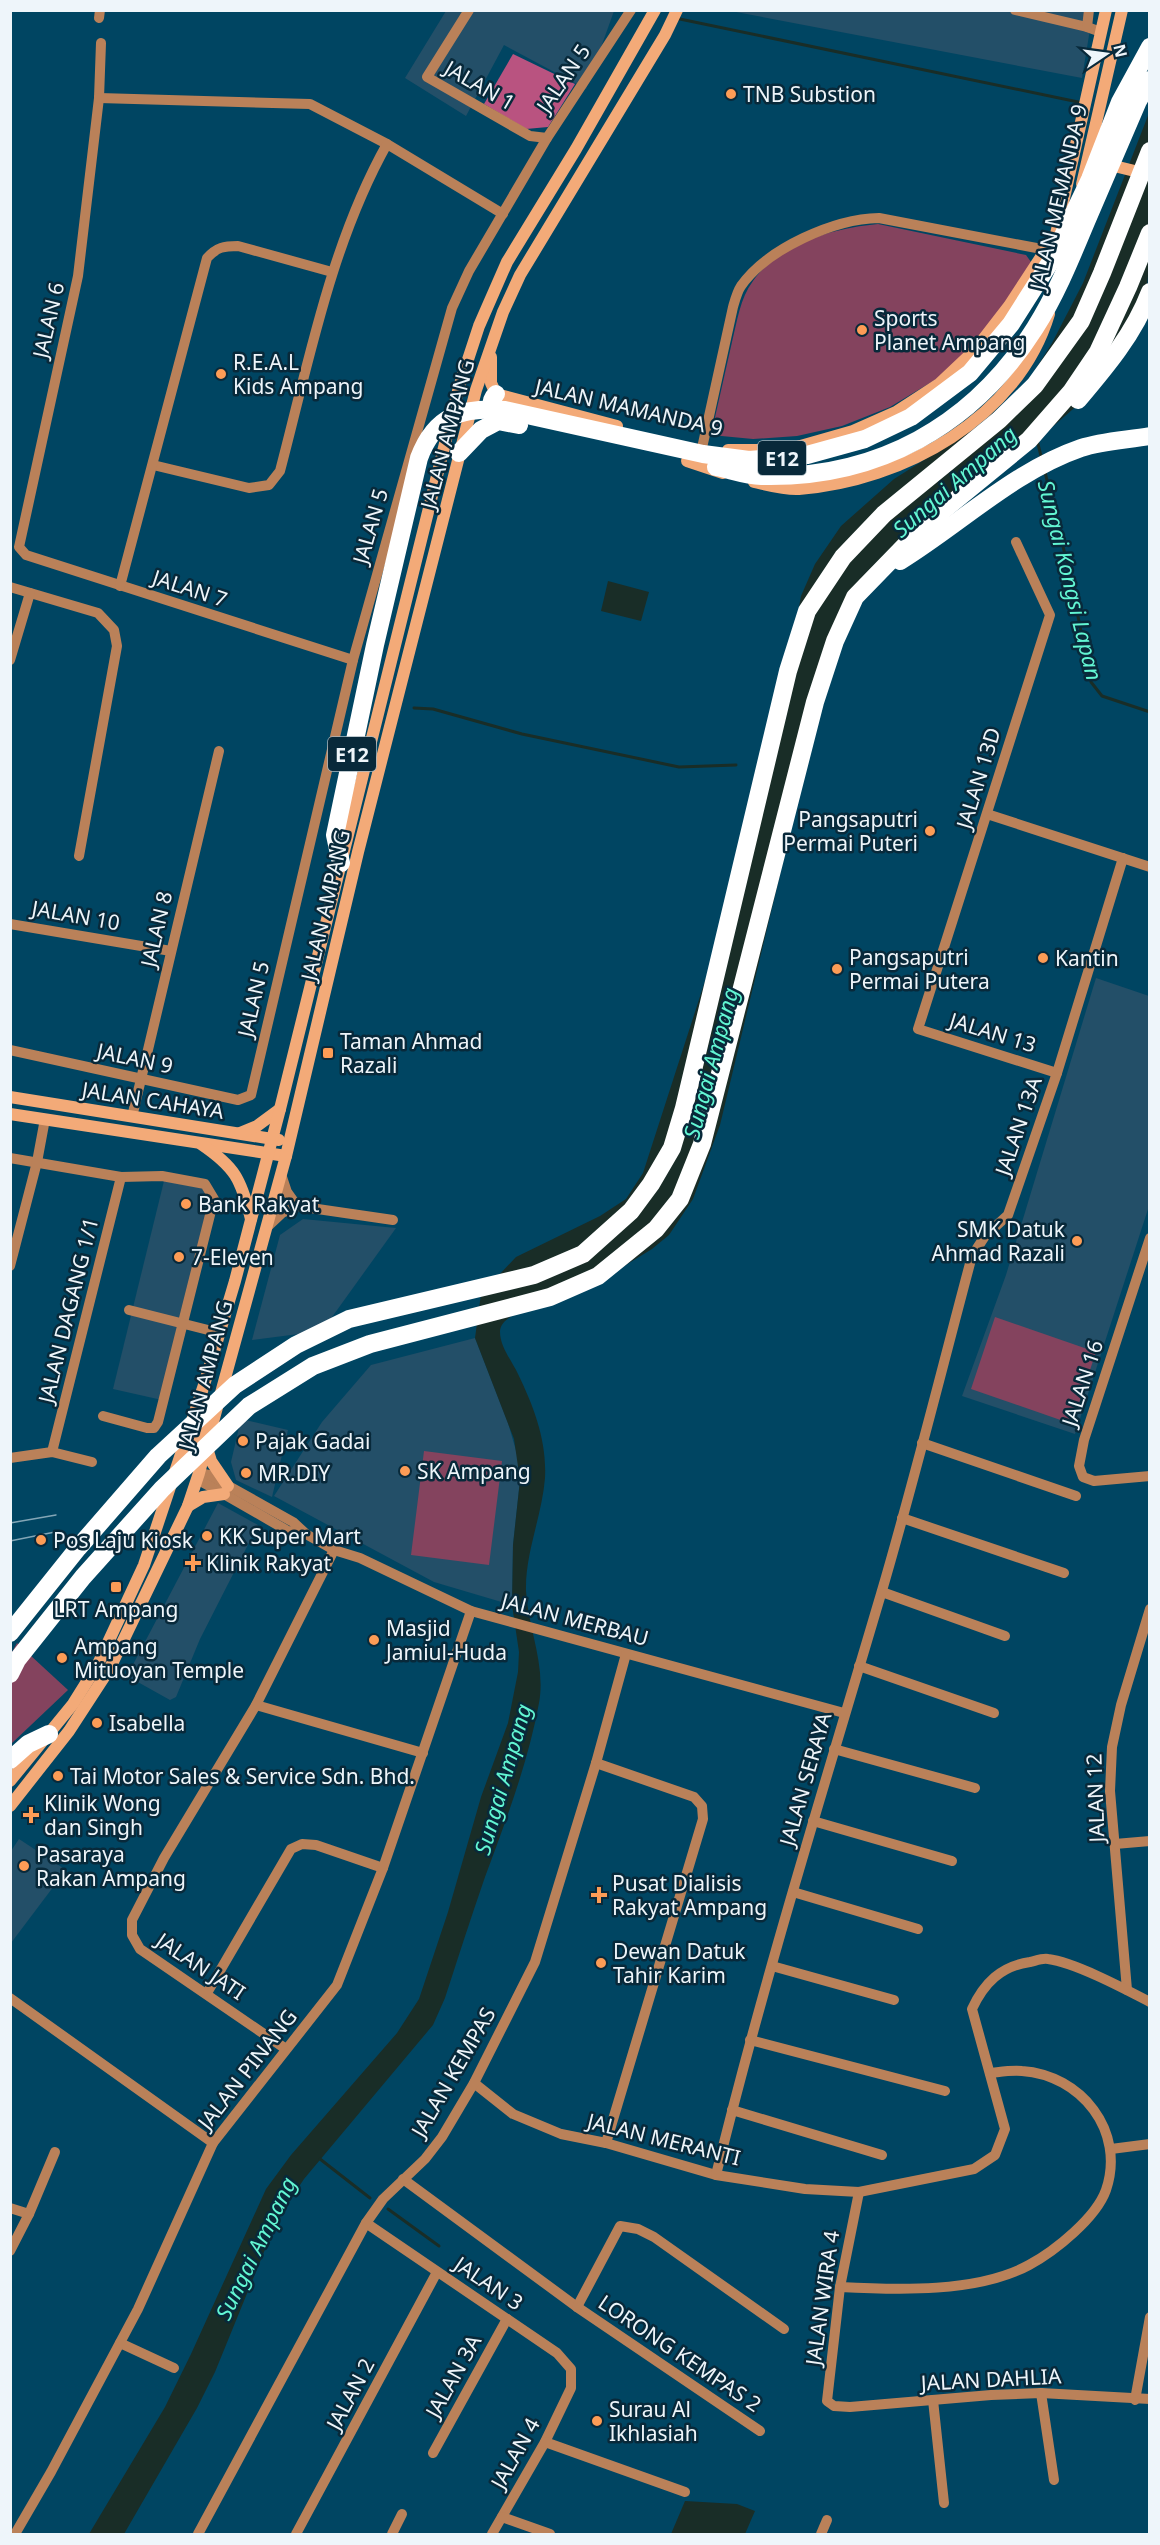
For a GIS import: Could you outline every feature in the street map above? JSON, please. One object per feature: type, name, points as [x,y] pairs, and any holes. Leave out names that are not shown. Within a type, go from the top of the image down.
[{"type":"highway","name":"E12","points":[[343,855],[335,835],[375,645],[419,458],[433,429],[455,414],[481,408],[505,410],[703,454],[749,460],[778,459],[807,454],[865,439],[911,417],[970,373],[1011,324],[1051,261],[1090,179],[1120,102],[1149,47]]},
{"type":"highway","name":"E12","points":[[498,421],[759,476],[827,473],[882,459],[920,439],[975,401],[1012,361],[1035,327],[1058,286],[1149,80]]},
{"type":"highway","points":[[10,1633],[78,1548],[158,1456],[235,1385],[267,1362],[349,1319],[534,1275],[583,1254],[631,1211],[672,1148],[684,1108],[788,671],[807,611],[843,557],[884,514],[999,420],[1035,384],[1081,321],[1149,151]]},
{"type":"highway","points":[[1029,440],[1071,392],[1098,352],[1128,287],[1149,233]]},
{"type":"highway","points":[[10,1674],[17,1660],[91,1568],[162,1489],[249,1406],[313,1366],[370,1344],[550,1297],[598,1276],[656,1229],[680,1199],[702,1144],[815,702],[835,641],[855,597],[924,526],[1075,403],[1116,354],[1144,307],[1149,292]]},
{"type":"highway","points":[[459,453],[481,430],[498,421],[492,411],[491,403],[496,394]]},
{"type":"highway","points":[[880,573],[930,542],[1023,476],[1049,461],[1083,448],[1149,436]]},
{"type":"highway","points":[[10,1760],[28,1744],[49,1734]]},
{"type":"main road","name":"JALAN AMPANG","points":[[10,1781],[73,1704],[98,1664],[144,1565],[204,1385],[273,1139],[459,387],[478,326],[507,262],[655,10]]},
{"type":"main road","name":"JALAN AMPANG","points":[[10,1806],[69,1731],[110,1668],[188,1506],[207,1447],[264,1230],[286,1156],[358,852],[476,390],[520,275],[665,35],[677,10]]},
{"type":"main road","name":"JALAN MEMANDA 9","points":[[1047,250],[1056,234],[1106,10]]},
{"type":"main road","name":"JALAN MEMANDA 9","points":[[687,461],[746,481],[797,489],[845,482],[895,467],[943,444],[982,415],[1016,380],[1038,346],[1045,330],[1073,236],[1086,158],[1122,10]]},
{"type":"main road","points":[[1073,154],[1149,174]]},
{"type":"main road","points":[[1079,197],[1102,174],[1120,168]]},
{"type":"main road","points":[[1047,250],[1064,245],[1073,236]]},
{"type":"main road","name":"JALAN MAMANDA 9","points":[[496,394],[702,448],[773,450],[797,447],[853,431],[896,412],[939,384],[975,350],[1009,306],[1047,250]]},
{"type":"main road","points":[[1009,306],[1020,303],[1031,306],[1040,315],[1045,330]]},
{"type":"main road","points":[[491,347],[492,383],[496,394]]},
{"type":"main road","name":"JALAN CAHAYA","points":[[10,1097],[289,1142]]},
{"type":"main road","points":[[239,1133],[257,1126],[280,1109]]},
{"type":"main road","name":"JALAN CAHAYA","points":[[10,1114],[286,1156]]},
{"type":"main road","points":[[199,1143],[231,1167],[246,1197],[251,1220]]},
{"type":"main road","points":[[171,1485],[186,1474],[199,1473],[193,1461],[206,1417],[204,1385]]},
{"type":"main road","points":[[188,1506],[203,1497],[226,1490],[211,1461],[207,1447]]},
{"type":"street","name":"JALAN 1","points":[[469,10],[427,77],[530,135],[547,138]]},
{"type":"street","name":"JALAN 5","points":[[251,1095],[353,660],[452,308],[469,272],[547,138],[631,10]]},
{"type":"street","points":[[1014,10],[1101,32]]},
{"type":"street","points":[[1087,27],[1089,10]]},
{"type":"street","name":"JALAN 6","points":[[19,548],[78,276],[99,98],[102,43]]},
{"type":"street","points":[[99,98],[310,104],[387,144],[503,214]]},
{"type":"street","points":[[153,465],[249,488],[269,485],[280,471],[332,272],[367,179],[387,144]]},
{"type":"street","points":[[702,448],[730,318],[740,287],[770,258],[794,244],[820,231],[868,218],[879,218],[1047,250]]},
{"type":"street","points":[[120,586],[207,258],[214,250],[224,246],[238,246],[332,272]]},
{"type":"street","name":"JALAN 13D","points":[[918,1029],[1050,615],[1016,542]]},
{"type":"street","name":"JALAN 7","points":[[19,548],[26,555],[353,660]]},
{"type":"street","points":[[10,587],[98,613],[114,630],[117,646],[79,855]]},
{"type":"street","points":[[10,660],[30,593]]},
{"type":"street","name":"JALAN 8","points":[[132,1117],[219,751]]},
{"type":"street","points":[[987,814],[1149,867]]},
{"type":"street","points":[[343,855],[358,852]]},
{"type":"street","name":"JALAN 13A","points":[[934,1395],[972,1256],[985,1236],[1008,1215],[1057,1073],[1123,858]]},
{"type":"street","name":"JALAN 10","points":[[10,924],[171,951]]},
{"type":"street","name":"JALAN 13","points":[[918,1029],[1057,1073]]},
{"type":"street","name":"JALAN 9","points":[[10,1050],[238,1100],[251,1095]]},
{"type":"street","points":[[10,1266],[37,1162],[45,1119]]},
{"type":"street","points":[[10,1158],[121,1177],[162,1176],[205,1184],[214,1199],[164,1404],[154,1428],[104,1416]]},
{"type":"street","points":[[281,1174],[286,1192],[297,1206]]},
{"type":"street","name":"JALAN DAGANG 1/1","points":[[52,1452],[121,1177]]},
{"type":"street","points":[[264,1230],[282,1213],[297,1206],[393,1220]]},
{"type":"street","name":"JALAN 16","points":[[1149,1238],[1084,1440],[1079,1466],[1083,1477],[1094,1481],[1149,1476]]},
{"type":"street","points":[[129,1310],[219,1333]]},
{"type":"street","name":"JALAN SERAYA","points":[[716,2175],[750,2040],[844,1713],[882,1592],[934,1395]]},
{"type":"street","points":[[922,1443],[1076,1496]]},
{"type":"street","points":[[10,1458],[52,1452],[92,1462]]},
{"type":"street","name":"JALAN MERBAU","points":[[199,1473],[209,1475],[226,1490],[288,1531],[306,1534],[334,1550],[360,1558],[476,1612],[844,1713]]},
{"type":"street","points":[[902,1518],[1065,1573]]},
{"type":"street","name":"JALAN JATI","points":[[286,2049],[140,1949],[132,1935],[132,1920],[164,1858],[256,1705],[334,1550]]},
{"type":"street","points":[[882,1592],[1005,1636]]},
{"type":"street","points":[[10,1644],[43,1600]]},
{"type":"street","name":"JALAN 12","points":[[1128,1990],[1110,1791],[1112,1747],[1120,1705],[1146,1633],[1149,1609]]},
{"type":"street","name":"JALAN PINANG","points":[[15,2535],[120,2343],[160,2264],[213,2143],[337,1985],[383,1868],[476,1612]]},
{"type":"street","name":"JALAN KEMPAS","points":[[198,2535],[366,2223],[383,2199],[425,2159],[442,2137],[474,2083],[535,1962],[596,1763],[626,1654]]},
{"type":"street","points":[[859,1666],[994,1713]]},
{"type":"street","points":[[256,1705],[423,1753]]},
{"type":"street","points":[[834,1749],[975,1788]]},
{"type":"street","points":[[596,1763],[694,1797],[702,1806],[703,1819],[606,2143]]},
{"type":"street","points":[[813,1821],[952,1861]]},
{"type":"street","points":[[1115,1844],[1149,1840]]},
{"type":"street","points":[[207,1994],[291,1850],[302,1844],[316,1845],[383,1868]]},
{"type":"street","points":[[793,1892],[918,1929]]},
{"type":"street","name":"JALAN MERANTI","points":[[474,2083],[513,2114],[561,2134],[606,2143],[716,2175],[805,2189],[858,2192],[974,2169],[994,2155],[1005,2129],[972,2009],[980,1991],[998,1973],[1018,1964],[1047,1959],[1128,1990]]},
{"type":"street","points":[[772,1966],[894,2000]]},
{"type":"street","points":[[1128,1990],[1149,2002]]},
{"type":"street","points":[[10,1998],[213,2143]]},
{"type":"street","points":[[750,2040],[945,2091]]},
{"type":"street","points":[[840,2287],[904,2290],[986,2281],[1028,2266],[1058,2245],[1088,2219],[1106,2192],[1111,2169],[1112,2149],[1101,2121],[1084,2097],[1063,2082],[1021,2071],[990,2073]]},
{"type":"street","points":[[732,2110],[882,2155]]},
{"type":"street","points":[[1112,2149],[1149,2144]]},
{"type":"street","points":[[10,2251],[56,2152]]},
{"type":"street","name":"LORONG KEMPAS 2","points":[[403,2179],[577,2307],[760,2431]]},
{"type":"street","name":"JALAN WIRA 4","points":[[834,2406],[827,2401],[840,2287],[858,2192]]},
{"type":"street","points":[[10,2208],[29,2214]]},
{"type":"street","name":"JALAN 3","points":[[366,2223],[557,2353],[571,2369],[571,2388]]},
{"type":"street","name":"LORONG KEMPAS 2","points":[[577,2307],[620,2226],[638,2229],[654,2237],[784,2329]]},
{"type":"street","name":"JALAN 2","points":[[296,2535],[437,2272]]},
{"type":"street","points":[[1135,2400],[1149,2317]]},
{"type":"street","name":"JALAN 3A","points":[[433,2453],[507,2319]]},
{"type":"street","points":[[120,2343],[174,2368]]},
{"type":"street","name":"JALAN 4","points":[[492,2535],[545,2442],[571,2388]]},
{"type":"street","points":[[1041,2393],[1054,2480]]},
{"type":"street","name":"JALAN DAHLIA","points":[[834,2406],[850,2407],[1041,2393],[1149,2399]]},
{"type":"street","points":[[933,2400],[944,2503]]},
{"type":"street","points":[[545,2442],[685,2492]]},
{"type":"street","points":[[392,2535],[402,2514]]},
{"type":"street","points":[[502,2517],[550,2535]]},
{"type":"street","points":[[821,2535],[827,2520]]},
{"type":"shaded area","points":[[446,11],[614,11],[586,89],[504,45],[466,116],[405,78]]},
{"type":"shaded area","points":[[731,11],[1093,11],[1082,78]]},
{"type":"shaded area","points":[[513,54],[575,84],[548,127],[526,129],[484,104]]},
{"type":"shaded area","name":"Sports Planet Ampang","points":[[878,224],[1026,255],[1031,262],[1001,314],[948,372],[890,407],[842,426],[797,436],[753,439],[711,435],[740,310],[753,281],[764,268],[793,247],[844,229]]},
{"type":"shaded area","name":"SMK Datuk Ahmad Razali","points":[[1096,978],[1149,996],[1149,1206],[1075,1434],[962,1396],[1006,1275]]},
{"type":"shaded area","points":[[164,1181],[202,1188],[210,1199],[162,1400],[113,1389]]},
{"type":"shaded area","points":[[303,1219],[396,1228],[322,1331],[252,1340],[280,1235]]},
{"type":"shaded area","points":[[995,1317],[1096,1352],[1072,1424],[971,1389]]},
{"type":"shaded area","name":"SK Ampang","points":[[475,1338],[508,1423],[519,1461],[520,1480],[513,1545],[512,1605],[434,1582],[274,1496],[322,1422],[371,1365]]},
{"type":"shaded area","points":[[241,1419],[288,1430],[272,1497],[236,1480],[231,1462]]},
{"type":"shaded area","points":[[424,1451],[502,1461],[489,1565],[411,1555]]},
{"type":"shaded area","points":[[218,1503],[258,1525],[200,1639],[176,1697],[170,1700],[127,1676]]},
{"type":"shaded area","points":[[17,1643],[68,1690],[11,1744],[11,1654]]},
{"type":"shaded area","points":[[19,1839],[66,1870],[11,1943],[11,1851]]},
{"type":"water","name":"Sungai Ampang","points":[[1149,113],[1149,266],[1146,295],[1080,403],[856,597],[825,687],[720,1125],[693,1199],[669,1235],[652,1249],[616,1271],[513,1315],[501,1327],[502,1343],[529,1399],[544,1451],[543,1492],[526,1577],[527,1605],[538,1660],[541,1689],[523,1769],[445,1998],[433,2025],[304,2179],[277,2220],[215,2372],[197,2408],[124,2534],[89,2534],[165,2407],[266,2189],[291,2155],[397,2033],[419,1999],[448,1912],[481,1797],[508,1723],[518,1672],[519,1652],[512,1605],[513,1545],[520,1480],[514,1439],[475,1338],[481,1294],[516,1257],[600,1216],[626,1199],[643,1173],[765,795],[801,596],[815,564],[841,526],[894,479],[978,426],[1027,383],[1052,343],[1083,283]]},
{"type":"water","points":[[608,581],[649,592],[641,621],[601,611]]},
{"type":"water","points":[[685,2501],[737,2504],[755,2511],[745,2534],[671,2534]]},
{"type":"waterway","points":[[675,18],[1083,103]]},
{"type":"waterway","name":"Sungai Kongsi Lapan","points":[[1037,440],[1042,460]]},
{"type":"waterway","name":"Sungai Kongsi Lapan","points":[[1045,472],[1069,571],[1091,682],[1102,696],[1150,712]]},
{"type":"waterway","points":[[414,708],[433,709],[522,734],[679,767],[736,765]]},
{"type":"waterway","points":[[320,2159],[370,2198]]},
{"type":"waterway","points":[[388,2209],[439,2246]]},
{"type":"tram line","points":[[10,1523],[56,1515]]},
{"type":"tram line","points":[[10,1541],[60,1531]]},
{"type":"place","name":"TNB Substion","points":[[731,94]]},
{"type":"place","name":"Sports Planet Ampang","points":[[862,330]]},
{"type":"place","name":"R.E.A.L Kids Ampang","points":[[221,374]]},
{"type":"place","name":"Pangsaputri Permai Puteri","points":[[930,831]]},
{"type":"place","name":"Kantin","points":[[1043,958]]},
{"type":"place","name":"Pangsaputri Permai Putera","points":[[837,969]]},
{"type":"place","name":"Taman Ahmad Razali","points":[[328,1053]]},
{"type":"place","name":"Bank Rakyat","points":[[186,1204]]},
{"type":"place","name":"SMK Datuk Ahmad Razali","points":[[1077,1241]]},
{"type":"place","name":"7-Eleven","points":[[179,1257]]},
{"type":"place","name":"Pajak Gadai","points":[[243,1441]]},
{"type":"place","name":"SK Ampang","points":[[405,1471]]},
{"type":"place","name":"MR.DIY","points":[[246,1473]]},
{"type":"place","name":"KK Super Mart","points":[[207,1536]]},
{"type":"place","name":"Pos Laju Kiosk","points":[[41,1540]]},
{"type":"place","name":"Klinik Rakyat","points":[[193,1563]]},
{"type":"place","name":"LRT Ampang","points":[[116,1587]]},
{"type":"place","name":"Masjid Jamiul-Huda","points":[[374,1640]]},
{"type":"place","name":"Ampang Mituoyan Temple","points":[[62,1658]]},
{"type":"place","name":"Isabella","points":[[97,1723]]},
{"type":"place","name":"Tai Motor Sales & Service Sdn. Bhd.","points":[[58,1776]]},
{"type":"place","name":"Klinik Wong dan Singh","points":[[31,1815]]},
{"type":"place","name":"Pasaraya Rakan Ampang","points":[[24,1866]]},
{"type":"place","name":"Pusat Dialisis Rakyat Ampang","points":[[599,1895]]},
{"type":"place","name":"Dewan Datuk Tahir Karim","points":[[601,1963]]},
{"type":"place","name":"Surau Al Ikhlasiah","points":[[597,2421]]}]
